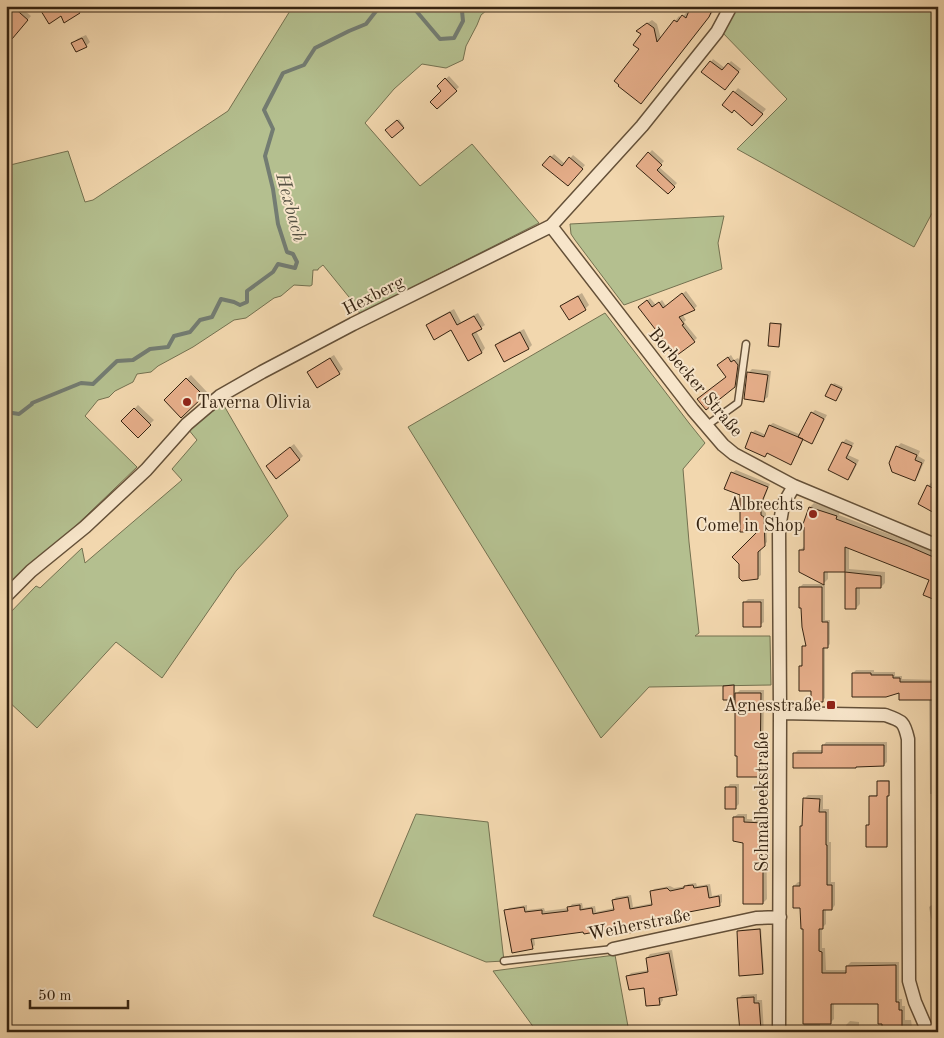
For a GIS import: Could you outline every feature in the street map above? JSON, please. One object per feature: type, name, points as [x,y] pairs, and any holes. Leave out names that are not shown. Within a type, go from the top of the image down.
[{"type":"street","name":"Hexberg","points":[[6,596],[31,571],[92,521],[146,470],[187,424],[220,396],[353,324],[551,226],[642,126],[717,32],[731,6]]},
{"type":"street","name":"Borbecker Straße","points":[[551,226],[706,426],[734,454],[794,486],[938,546]]},
{"type":"street","name":"Schmalbeekstraße","points":[[779,1032],[780,713],[778,528],[783,505],[794,486]]},
{"type":"street","points":[[780,713],[885,715],[897,719],[905,726],[908,739],[909,981],[915,1002],[928,1032]]},
{"type":"street","name":"Weiherstraße","points":[[613,949],[756,918],[780,917]]},
{"type":"lane","points":[[706,426],[738,403],[746,344]]},
{"type":"lane","name":"Weiherstraße","points":[[504,961],[613,949]]},
{"type":"green space","points":[[293,6],[492,6],[481,15],[466,46],[463,60],[446,68],[422,64],[394,89],[365,123],[420,186],[472,144],[539,223],[360,314],[353,302],[323,265],[318,270],[313,270],[312,285],[294,285],[281,296],[274,298],[246,318],[234,320],[151,372],[137,374],[133,382],[115,391],[109,397],[98,400],[85,416],[137,467],[62,539],[24,569],[6,588],[6,166],[68,151],[85,202],[93,200],[228,111]]},
{"type":"green space","points":[[739,6],[938,6],[938,202],[914,247],[737,149],[787,99],[720,30]]},
{"type":"green space","points":[[724,216],[718,243],[722,269],[624,305],[571,234],[570,224]]},
{"type":"green space","points":[[605,313],[705,443],[683,469],[699,633],[695,636],[770,636],[771,685],[649,687],[601,738],[408,427]]},
{"type":"green space","points":[[223,404],[288,516],[236,571],[162,678],[116,642],[37,728],[6,699],[6,617],[36,586],[40,588],[82,548],[85,563],[182,480],[172,469],[197,440],[188,429]]},
{"type":"green space","points":[[416,814],[488,822],[504,961],[486,962],[373,916]]},
{"type":"green space","points":[[615,955],[629,1032],[537,1032],[493,971]]},
{"type":"building","points":[[6,6],[12,6],[28,20],[12,39],[6,34]]},
{"type":"building","points":[[38,6],[76,6],[80,13],[64,23],[61,16],[49,24]]},
{"type":"building","points":[[691,6],[714,6],[709,17],[641,104],[614,81],[639,49],[633,45],[641,34],[636,31],[647,23],[654,28],[657,42],[674,20],[677,22],[682,15],[686,18]]},
{"type":"building","points":[[82,38],[87,47],[76,52],[71,43]]},
{"type":"building","points":[[710,61],[722,70],[728,63],[739,72],[725,90],[701,72]]},
{"type":"building","points":[[445,78],[457,91],[437,109],[430,102],[441,91],[437,86]]},
{"type":"building","points":[[733,91],[763,114],[752,126],[734,110],[732,113],[722,105]]},
{"type":"building","points":[[397,120],[404,128],[392,138],[385,130]]},
{"type":"building","points":[[648,152],[662,165],[657,170],[675,187],[668,194],[636,166]]},
{"type":"building","points":[[550,156],[562,166],[569,157],[583,169],[568,186],[542,165]]},
{"type":"building","points":[[682,293],[695,310],[679,317],[684,324],[682,325],[695,342],[676,356],[638,307],[647,300],[652,307],[659,302],[663,308]]},
{"type":"building","points":[[578,296],[586,310],[569,320],[560,306]]},
{"type":"building","points":[[450,312],[457,325],[474,316],[482,329],[472,334],[482,353],[468,361],[451,330],[434,340],[426,325]]},
{"type":"building","points":[[770,323],[781,324],[779,347],[768,346]]},
{"type":"building","points":[[520,332],[529,349],[504,362],[495,345]]},
{"type":"building","points":[[728,357],[731,362],[734,360],[738,365],[735,387],[706,410],[697,399],[726,377],[717,365]]},
{"type":"building","points":[[330,358],[340,374],[317,388],[307,372]]},
{"type":"building","points":[[747,372],[768,375],[764,402],[744,399]]},
{"type":"building","name":"Taverna Olivia","points":[[186,378],[204,396],[181,418],[164,400]]},
{"type":"building","points":[[831,384],[842,389],[836,401],[825,396]]},
{"type":"building","points":[[134,408],[151,425],[138,438],[121,421]]},
{"type":"building","points":[[811,412],[824,419],[812,444],[798,437]]},
{"type":"building","points":[[769,425],[803,439],[791,465],[767,453],[765,457],[745,448],[751,432],[764,437]]},
{"type":"building","points":[[842,442],[852,446],[846,458],[856,464],[848,480],[828,470]]},
{"type":"building","points":[[896,446],[917,455],[915,460],[922,463],[915,481],[892,472],[889,463]]},
{"type":"building","points":[[290,447],[300,460],[276,479],[266,466]]},
{"type":"building","points":[[731,472],[768,487],[761,504],[761,515],[764,517],[765,546],[758,552],[758,579],[742,581],[739,578],[739,564],[732,557],[757,532],[740,532],[740,495],[724,489]]},
{"type":"building","points":[[927,485],[938,491],[938,515],[918,504]]},
{"type":"building","points":[[809,507],[837,516],[836,519],[938,559],[938,601],[923,595],[929,580],[845,547],[845,572],[824,572],[824,585],[799,572],[799,550],[804,550],[804,527],[802,527]]},
{"type":"building","points":[[845,572],[881,576],[881,588],[856,588],[856,609],[845,609]]},
{"type":"building","points":[[799,587],[822,587],[822,622],[828,622],[828,648],[823,648],[823,702],[811,702],[811,691],[799,691],[799,666],[802,666],[802,646],[806,646],[801,608],[799,608]]},
{"type":"building","points":[[743,602],[761,602],[761,627],[743,627]]},
{"type":"building","points":[[852,673],[893,675],[893,678],[900,678],[900,682],[938,682],[938,700],[899,700],[899,693],[886,697],[852,697]]},
{"type":"building","points":[[734,685],[734,700],[723,700],[723,686]]},
{"type":"building","points":[[735,693],[761,693],[760,777],[737,777]]},
{"type":"building","points":[[822,745],[884,745],[884,766],[793,768],[793,753],[822,753]]},
{"type":"building","points":[[877,781],[889,781],[889,796],[887,796],[887,847],[866,847],[866,825],[869,825],[869,796],[877,796]]},
{"type":"building","points":[[725,787],[736,787],[736,809],[725,809]]},
{"type":"building","points":[[803,798],[820,799],[819,812],[826,812],[827,885],[832,885],[832,910],[823,910],[823,929],[819,929],[822,973],[846,973],[846,966],[896,965],[896,1002],[899,1002],[899,1010],[902,1010],[902,1032],[882,1032],[882,1024],[878,1024],[878,1004],[831,1004],[831,1024],[803,1024],[803,929],[801,929],[800,908],[793,908],[793,886],[800,886],[800,826],[802,826]]},
{"type":"building","points":[[733,817],[744,817],[744,822],[763,823],[763,904],[743,904],[743,843],[733,841]]},
{"type":"building","points":[[693,885],[694,888],[707,886],[709,898],[719,896],[720,906],[632,923],[634,932],[618,935],[617,928],[584,934],[583,932],[531,939],[533,949],[512,953],[504,910],[524,907],[525,912],[542,910],[542,914],[568,911],[567,907],[580,905],[580,910],[592,908],[593,914],[614,910],[612,900],[628,897],[630,909],[652,905],[650,891],[667,888],[670,891]]},
{"type":"building","points":[[760,929],[763,974],[739,976],[737,931]]},
{"type":"building","points":[[669,953],[677,995],[659,998],[660,1005],[646,1006],[644,988],[629,990],[626,976],[648,972],[646,958]]},
{"type":"building","points":[[754,997],[754,1003],[759,1003],[761,1030],[740,1032],[737,998]]},
{"type":"waterway","name":"Hexbach","points":[[6,412],[19,414],[32,403],[81,383],[93,384],[117,361],[133,360],[150,349],[168,347],[174,336],[190,332],[200,320],[212,317],[221,299],[240,305],[247,302],[247,291],[273,272],[278,264],[295,268],[297,262],[293,254],[287,252],[278,224],[273,189],[265,156],[273,129],[264,110],[283,73],[304,65],[315,48],[366,24],[380,6]]},
{"type":"waterway","name":"Hexbach","points":[[412,6],[440,39],[454,38],[463,21],[462,11],[464,6]]},
{"type":"place","name":"Taverna Olivia","points":[[187,402]]},
{"type":"place","name":"Albrechts Come in Shop","points":[[813,514]]},
{"type":"place","name":"Agnesstraße","points":[[831,705]]}]
